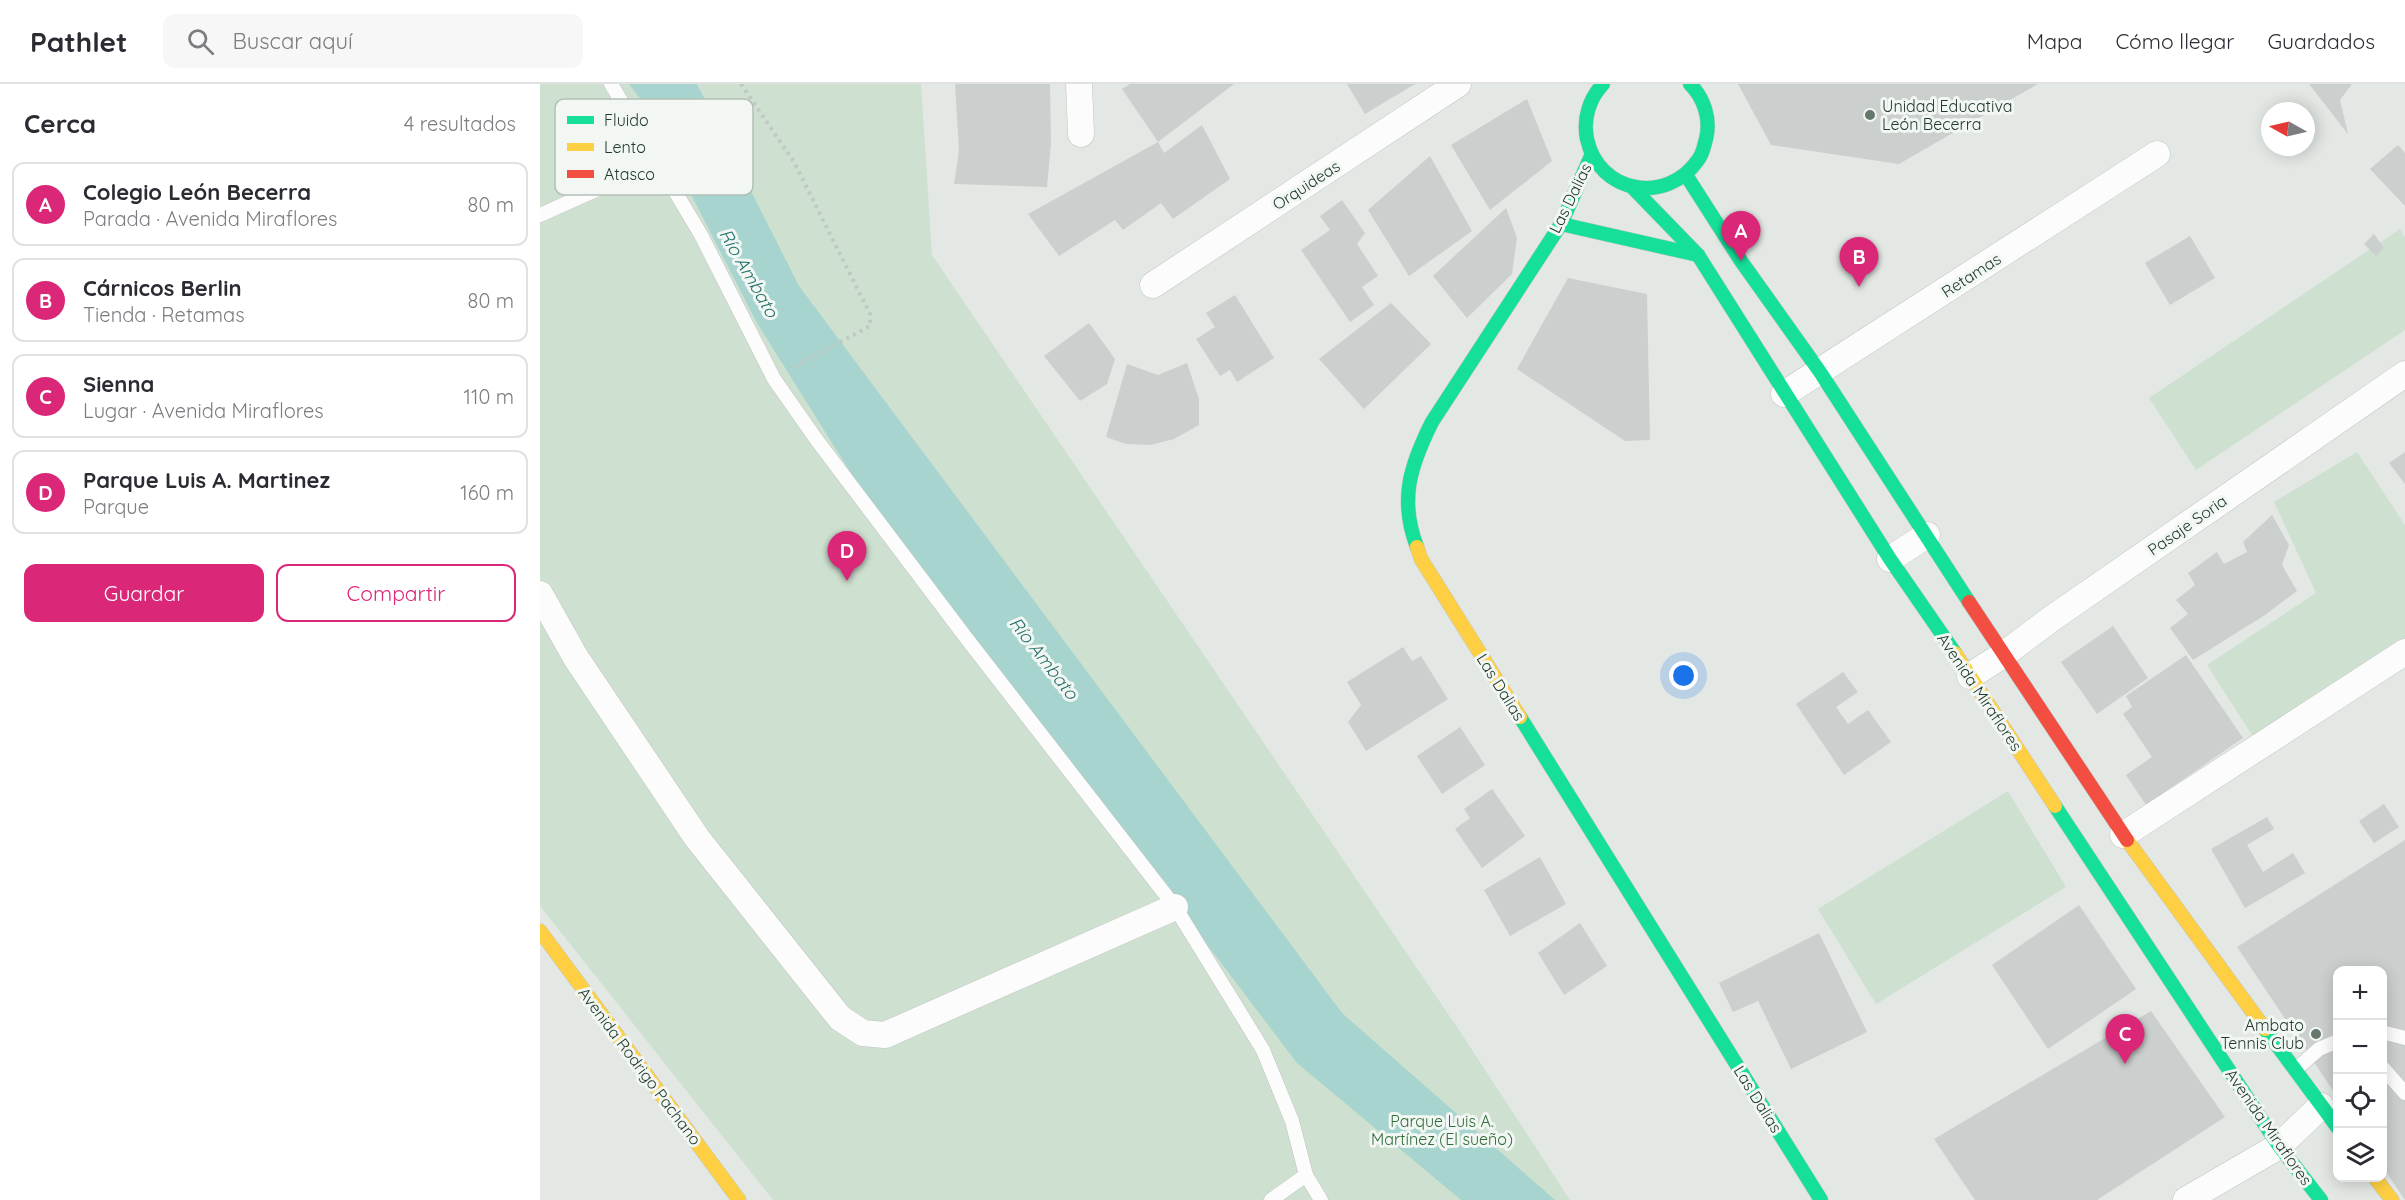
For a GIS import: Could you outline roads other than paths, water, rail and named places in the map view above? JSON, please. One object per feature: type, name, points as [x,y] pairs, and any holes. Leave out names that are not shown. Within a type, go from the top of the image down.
[{"type":"main road","points":[[1603,84],[1589,104],[1585,121],[1585,139],[1591,156],[1602,171],[1617,183],[1634,189],[1653,189],[1671,184],[1686,174],[1699,160],[1707,142],[1708,122],[1703,103],[1690,84]]},
{"type":"main road","points":[[1579,103],[1585,121]]},
{"type":"main road","name":"Las Dalias","points":[[1591,156],[1561,224],[1432,422],[1415,457],[1407,500],[1409,525],[1421,559],[1821,1200]]},
{"type":"main road","points":[[1686,174],[1741,261],[1820,372],[2003,655],[2123,835],[2333,1122]]},
{"type":"main road","name":"Avenida Miraflores","points":[[1634,189],[1698,255],[1890,559],[1970,676],[2279,1146],[2321,1200]]},
{"type":"main road","points":[[1561,224],[1698,255]]},
{"type":"main road","name":"Avenida Rodrigo Pachano","points":[[540,932],[740,1200]]},
{"type":"main road","points":[[2378,1182],[2392,1200]]},
{"type":"street","points":[[1079,84],[1081,134]]},
{"type":"street","name":"Orquideas","points":[[1153,285],[1458,84]]},
{"type":"street","name":"Retamas","points":[[1784,394],[2157,154]]},
{"type":"street","name":"Pasaje Soria","points":[[1970,676],[2405,374]]},
{"type":"street","points":[[1890,559],[1927,535]]},
{"type":"street","points":[[540,594],[576,657],[697,838],[840,1018],[863,1033],[885,1035],[1175,907]]},
{"type":"street","points":[[2123,835],[2405,652]]},
{"type":"street","points":[[2186,1200],[2279,1146],[2321,1106]]},
{"type":"lane","points":[[611,84],[621,99]]},
{"type":"lane","points":[[540,215],[585,195]]},
{"type":"lane","points":[[676,195],[816,439],[967,639],[1175,907],[1263,1050],[1292,1121],[1306,1175],[1321,1200]]},
{"type":"lane","points":[[2387,1033],[2405,1038]]},
{"type":"lane","points":[[2295,1070],[2319,1048],[2333,1043]]},
{"type":"lane","points":[[2387,1073],[2405,1093]]},
{"type":"lane","points":[[1271,1200],[1306,1175]]},
{"type":"water","points":[[629,84],[697,84],[705,99],[640,99]]},
{"type":"water","name":"Río Ambato","points":[[691,195],[753,195],[799,286],[1342,1013],[1555,1200],[1461,1200],[1297,1063],[859,486],[757,323]]},
{"type":"place","name":"Unidad Educativa León Becerra","points":[[1870,115]]},
{"type":"place","name":"Colegio León Becerra","points":[[1741,261]]},
{"type":"place","name":"Cárnicos Berlin","points":[[1859,287]]},
{"type":"place","name":"Parque Luis A. Martinez","points":[[847,581]]},
{"type":"place","name":"Ambato Tennis Club","points":[[2316,1034]]},
{"type":"place","name":"Sienna","points":[[2125,1064]]},
{"type":"park label","name":"Parque Luis A. Martínez (El sueño)","points":[[1442,1130]]}]
